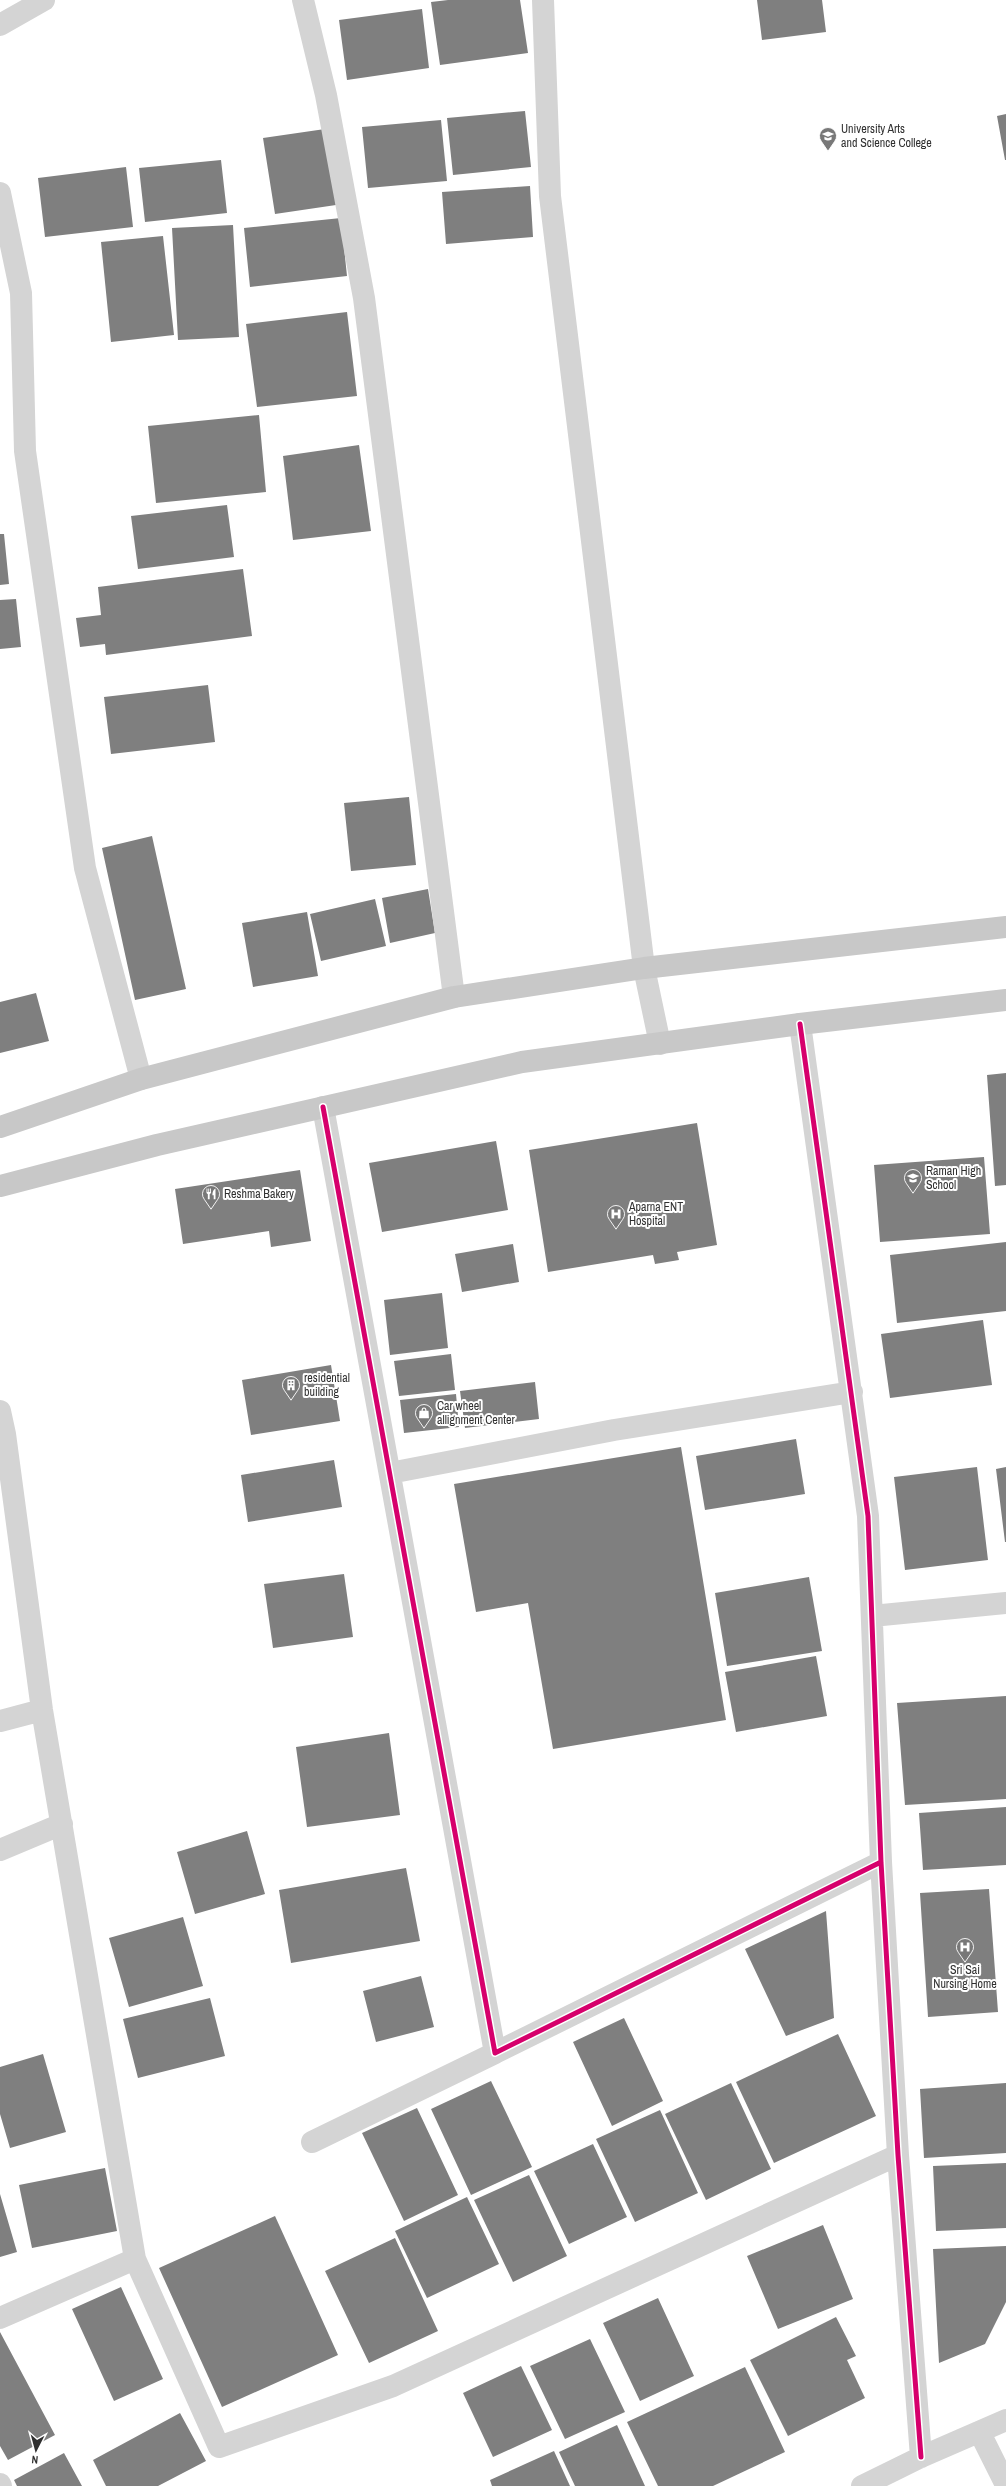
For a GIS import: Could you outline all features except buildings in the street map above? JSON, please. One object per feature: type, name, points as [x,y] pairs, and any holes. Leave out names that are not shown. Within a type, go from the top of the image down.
[{"type":"main road","points":[[0,1127],[141,1079],[454,997],[644,968],[1006,927]]},
{"type":"main road","points":[[0,1186],[157,1144],[522,1062],[800,1024],[1006,1000]]},
{"type":"street","points":[[0,25],[44,0]]},
{"type":"street","points":[[303,0],[326,95],[364,298],[454,997]]},
{"type":"street","points":[[543,0],[550,196],[644,968],[660,1044]]},
{"type":"street","points":[[0,193],[21,293],[25,451],[85,868],[141,1079]]},
{"type":"street","points":[[800,1024],[868,1516],[880,1862],[898,2155],[921,2457]]},
{"type":"street","points":[[323,1107],[495,2053]]},
{"type":"street","points":[[390,1473],[614,1430],[852,1392]]},
{"type":"street","points":[[0,1411],[6,1434],[42,1710],[135,2259],[219,2447],[392,2386],[898,2155]]},
{"type":"street","points":[[872,1616],[1006,1603]]},
{"type":"street","points":[[0,1721],[42,1710]]},
{"type":"street","points":[[0,1850],[62,1824]]},
{"type":"street","points":[[312,2142],[880,1862]]},
{"type":"street","points":[[0,2318],[135,2259]]},
{"type":"street","points":[[862,2486],[921,2457],[980,2433],[1006,2420]]},
{"type":"street","points":[[980,2433],[1006,2484]]},
{"type":"cycle path","points":[[800,1024],[868,1516],[881,1862],[898,2155],[921,2457]]},
{"type":"cycle path","points":[[323,1107],[495,2053],[881,1862]]},
{"type":"place","name":"University Arts and Science College","points":[[828,151]]},
{"type":"place","name":"Raman High School","points":[[913,1193]]},
{"type":"place","name":"Reshma Bakery","points":[[211,1209]]},
{"type":"place","name":"Aparna ENT Hospital","points":[[616,1229]]},
{"type":"place","name":"residential building","points":[[291,1400]]},
{"type":"place","name":"Car wheel allignment Center","points":[[424,1428]]},
{"type":"place","name":"Sri Sai Nursing Home","points":[[965,1962]]}]
